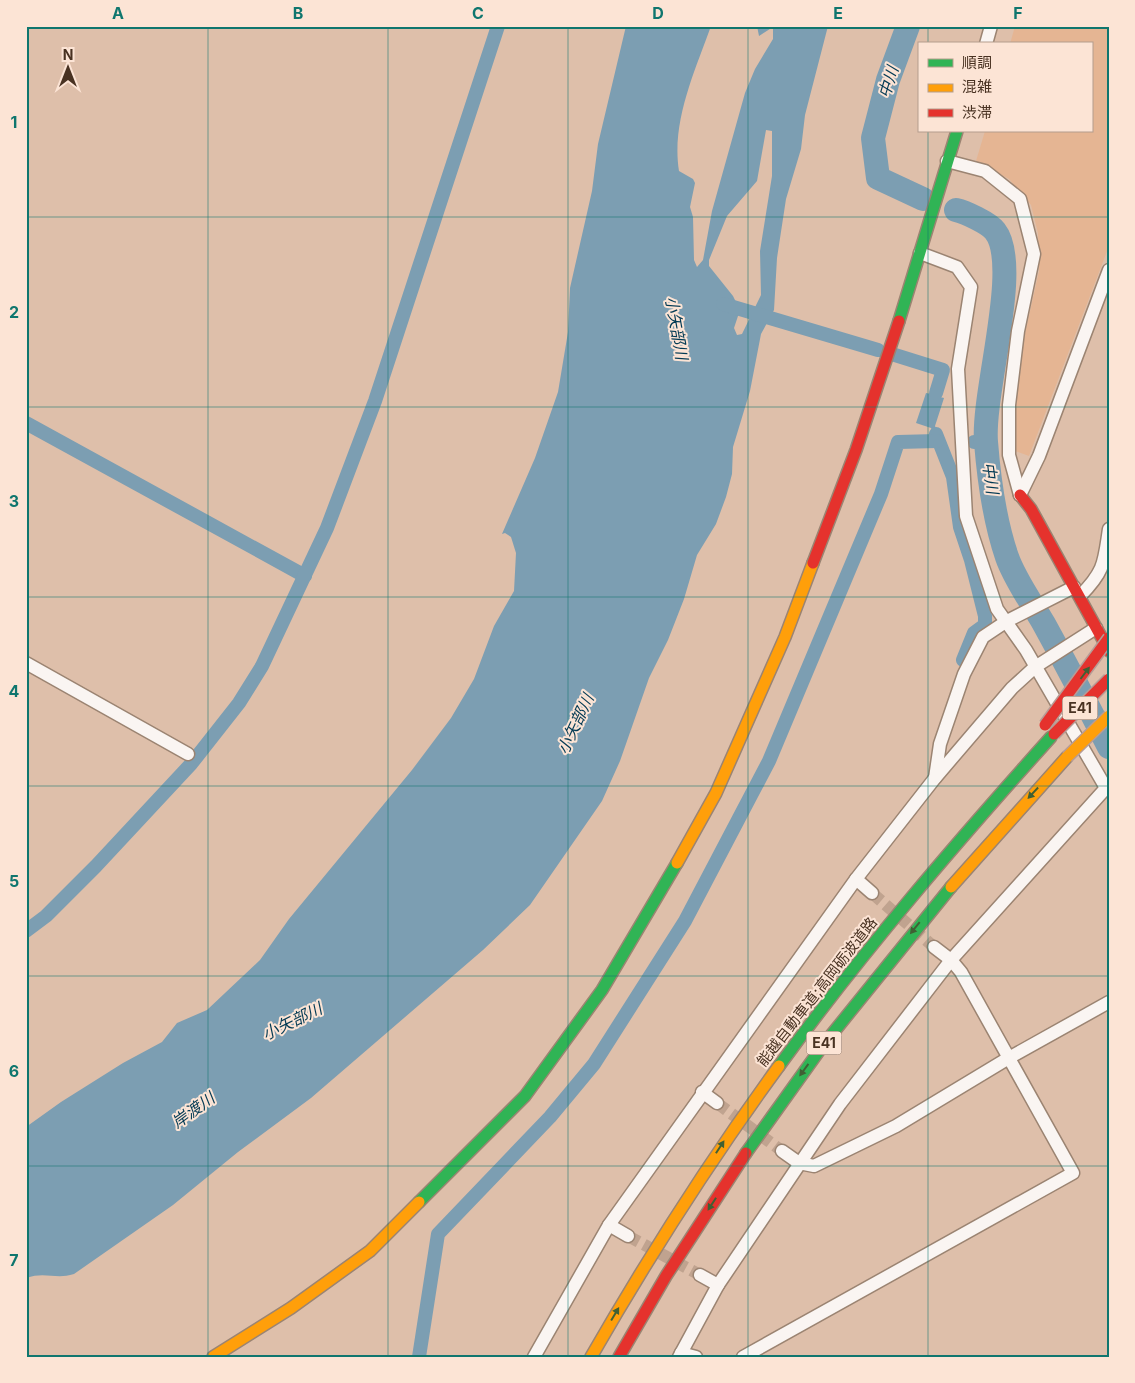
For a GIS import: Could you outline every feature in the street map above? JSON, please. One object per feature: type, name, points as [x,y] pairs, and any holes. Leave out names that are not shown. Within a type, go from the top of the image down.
[{"type":"main road","points":[[213,1357],[291,1308],[370,1251],[525,1096],[602,990],[650,911],[716,793],[785,637],[856,450],[920,253],[957,132]]},
{"type":"main road","points":[[1020,495],[1030,509],[1109,651]]},
{"type":"main road","points":[[852,968],[950,838],[1045,726],[1109,638]]},
{"type":"main road","name":"能越自動車道;高岡砺波道路","points":[[591,1357],[665,1231],[729,1134],[852,968],[925,880],[1052,737],[1109,679]]},
{"type":"main road","name":"E41","points":[[618,1357],[686,1244],[747,1149],[807,1064],[939,898],[1067,757],[1109,716]]},
{"type":"street","points":[[987,42],[991,26]]},
{"type":"street","points":[[947,161],[985,171],[1020,199],[1034,254],[1018,331],[1009,405],[1009,455],[1020,495]]},
{"type":"street","points":[[696,1357],[680,1355],[718,1285],[840,1104],[951,960],[1106,788],[1012,618],[997,609],[966,516],[958,369],[971,287],[957,267],[920,253]]},
{"type":"street","points":[[1020,495],[1039,456],[1109,270]]},
{"type":"street","points":[[935,778],[940,744],[964,674],[982,637],[1012,618],[1043,602],[1077,592],[1096,580],[1104,564],[1109,529]]},
{"type":"street","points":[[534,1357],[608,1225],[856,879],[935,778],[1012,688],[1039,664],[1080,640],[1096,628]]},
{"type":"street","points":[[26,663],[188,754]]},
{"type":"street","points":[[856,879],[872,893]]},
{"type":"street","points":[[743,1357],[1073,1173],[1007,1058],[961,972],[951,960],[934,947]]},
{"type":"street","points":[[782,1151],[799,1163],[814,1166],[896,1126],[1007,1058],[1109,1002]]},
{"type":"street","points":[[702,1092],[717,1103]]},
{"type":"street","points":[[608,1225],[628,1236]]},
{"type":"street","points":[[700,1275],[718,1285]]},
{"type":"shaded area","points":[[1015,26],[1109,26],[1109,246],[1029,456],[1015,451],[1016,407],[1024,338],[1039,271],[1038,233],[1031,205],[1009,179],[976,161],[985,132],[1092,132],[1092,42],[1011,42]]},
{"type":"water","points":[[626,26],[711,26],[686,97],[678,134],[677,153],[679,171],[693,179],[695,183],[690,207],[693,217],[694,260],[697,267],[703,260],[712,211],[745,93],[755,69],[773,39],[773,27],[759,36],[757,26],[828,26],[805,115],[801,149],[786,199],[777,258],[774,310],[761,334],[750,391],[733,447],[732,474],[726,497],[716,524],[697,555],[684,599],[668,640],[649,678],[620,761],[602,801],[530,905],[483,950],[311,1098],[238,1152],[173,1205],[74,1274],[67,1276],[39,1275],[26,1278],[26,1127],[61,1102],[123,1063],[162,1042],[177,1023],[207,1010],[260,960],[289,919],[412,770],[451,718],[474,679],[494,626],[514,591],[516,553],[511,537],[505,533],[502,534],[535,458],[558,392],[568,332],[570,288],[592,191],[598,144]],"holes":[[[766,130],[772,131],[772,176],[760,251],[761,295],[742,334],[737,335],[734,328],[740,310],[733,296],[709,266],[709,260],[727,216],[757,181]]]},
{"type":"water","points":[[931,391],[941,394],[940,397],[944,398],[935,426],[938,433],[934,434],[931,428],[916,423],[926,393],[931,394]]},
{"type":"waterway","points":[[26,931],[46,916],[96,866],[191,764],[239,703],[262,666],[327,528],[375,401],[498,26]]},
{"type":"waterway","name":"中川","points":[[908,26],[888,80],[873,138],[878,178],[923,199]]},
{"type":"waterway","name":"中川","points":[[956,210],[977,218],[992,228],[1002,248],[1004,271],[1003,300],[986,420],[989,471],[999,530],[1014,574],[1044,624],[1109,747]]},
{"type":"waterway","points":[[723,304],[878,350]]},
{"type":"waterway","points":[[895,355],[943,370],[936,393]]},
{"type":"waterway","points":[[26,423],[305,576]]},
{"type":"waterway","points":[[936,434],[953,477],[960,527],[971,560],[985,616],[985,625],[974,633],[963,660]]},
{"type":"waterway","points":[[419,1357],[438,1234],[550,1117],[594,1064],[685,921],[769,761],[881,494],[898,442],[937,441]]},
{"type":"waterway","points":[[974,442],[986,442]]},
{"type":"tunnel","points":[[872,893],[934,947]]},
{"type":"tunnel","points":[[717,1103],[782,1151]]},
{"type":"tunnel","points":[[628,1236],[700,1275]]},
{"type":"traffic: fast","points":[[899,321],[957,132]]},
{"type":"traffic: fast","points":[[779,1066],[877,939],[980,817],[1051,737]]},
{"type":"traffic: fast","points":[[419,1202],[525,1096],[602,990],[677,863]]},
{"type":"traffic: fast","points":[[746,1153],[824,1044],[951,887]]},
{"type":"traffic: slow","points":[[677,863],[716,793],[785,637],[813,563]]},
{"type":"traffic: slow","points":[[1067,757],[1109,716]]},
{"type":"traffic: slow","points":[[951,887],[1067,757]]},
{"type":"traffic: slow","points":[[591,1357],[681,1208],[779,1066]]},
{"type":"traffic: slow","points":[[213,1357],[291,1308],[370,1251],[419,1202]]},
{"type":"traffic: jam","points":[[813,563],[856,450],[899,321]]},
{"type":"traffic: jam","points":[[1020,495],[1031,509],[1109,651]]},
{"type":"traffic: jam","points":[[1045,725],[1109,638]]},
{"type":"traffic: jam","points":[[1054,734],[1109,679]]},
{"type":"traffic: jam","points":[[619,1357],[666,1276],[746,1153]]},
{"type":"water label","name":"小矢部川","points":[[677,328]]},
{"type":"water label","name":"小矢部川","points":[[575,724]]},
{"type":"water label","name":"小矢部川","points":[[292,1021]]},
{"type":"water label","name":"岸渡川","points":[[193,1110]]}]
